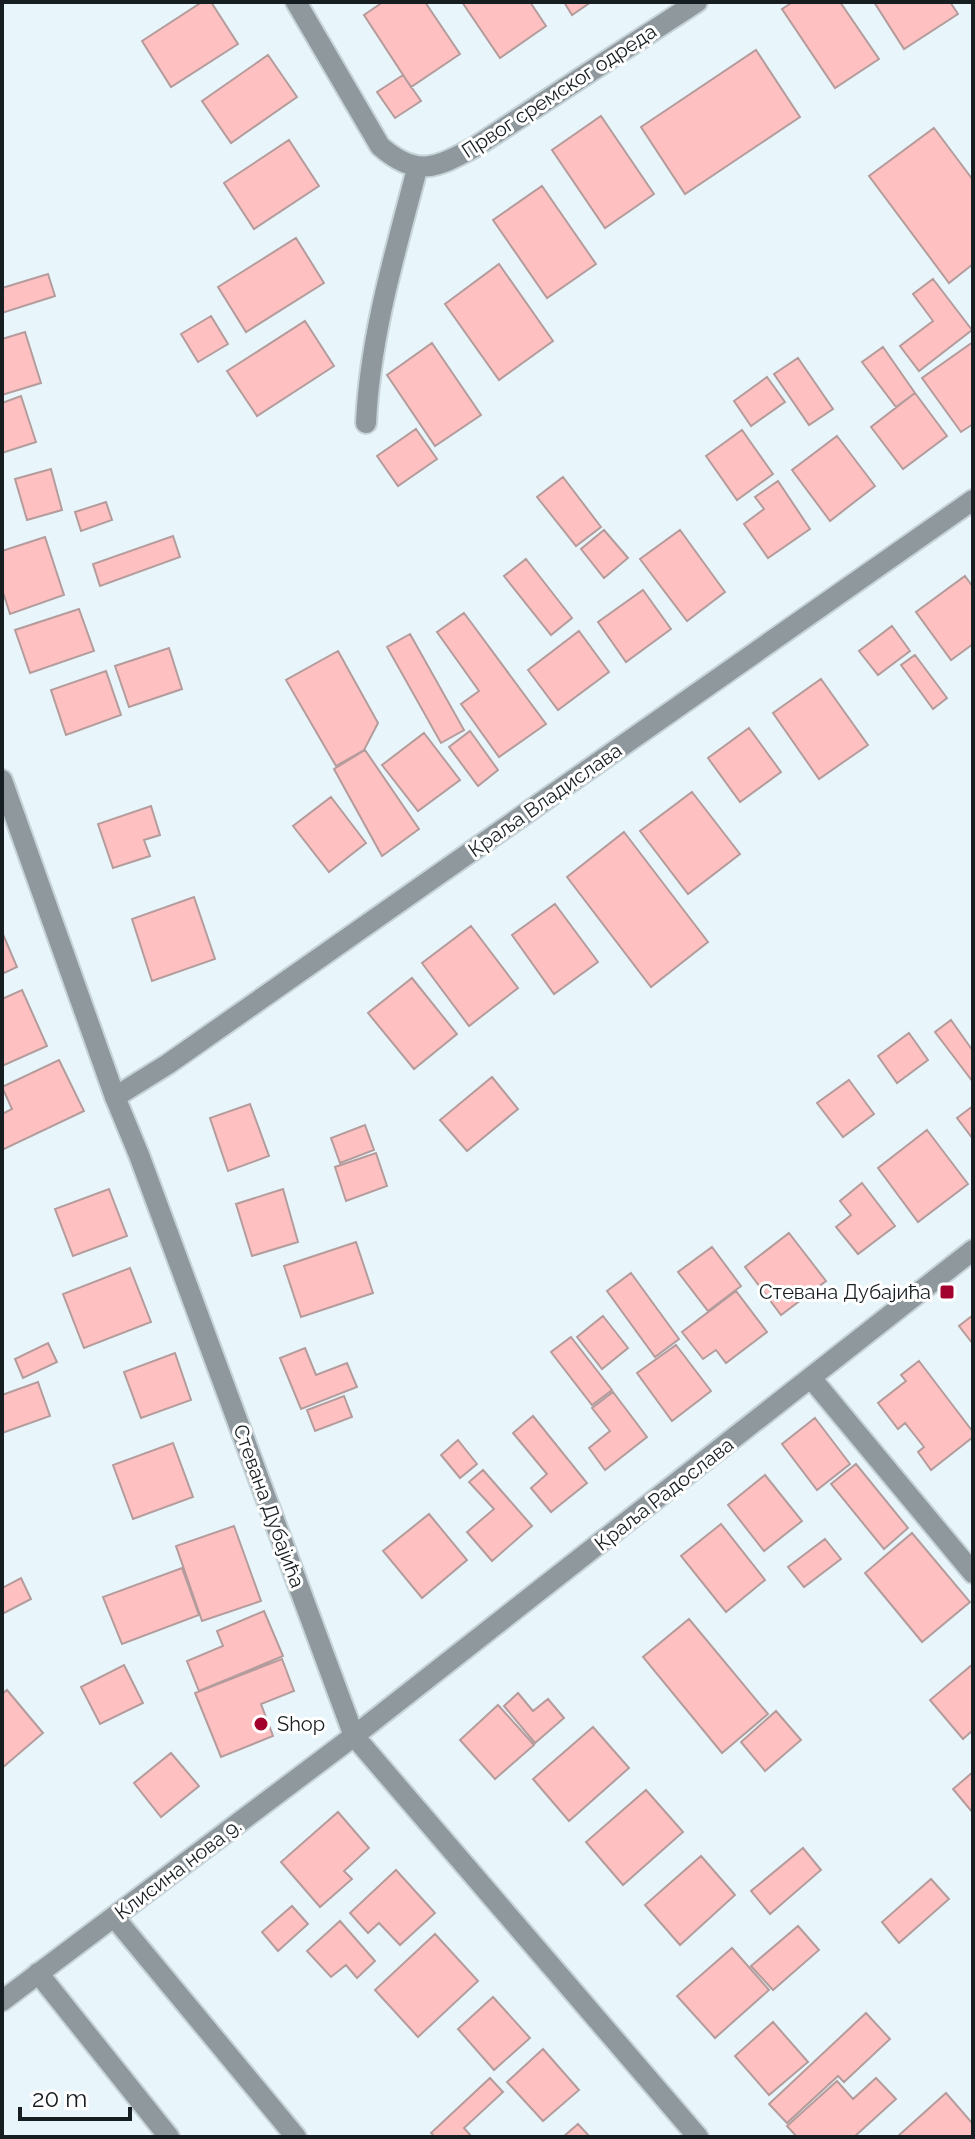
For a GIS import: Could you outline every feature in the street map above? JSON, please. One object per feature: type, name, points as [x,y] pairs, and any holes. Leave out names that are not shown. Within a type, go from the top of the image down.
[{"type":"street","points":[[296,2],[380,146],[397,161],[417,169],[380,307],[366,423]]},
{"type":"street","name":"Првог сремског одреда","points":[[417,169],[445,164],[475,147],[697,2]]},
{"type":"street","name":"Краља Владислава","points":[[115,1097],[168,1064],[973,500]]},
{"type":"street","name":"Стевана Дубајића","points":[[2,780],[115,1097],[145,1170],[354,1736],[698,2137]]},
{"type":"street","name":"Краља Радослава","points":[[354,1736],[973,1250]]},
{"type":"street","points":[[811,1378],[973,1573]]},
{"type":"street","name":"Клисина нова 9.","points":[[2,2001],[354,1736]]},
{"type":"street","points":[[114,1917],[296,2137]]},
{"type":"street","points":[[38,1973],[169,2137]]},
{"type":"building","points":[[202,2],[211,2],[238,44],[171,87],[142,41]]},
{"type":"building","points":[[383,2],[425,2],[460,54],[411,87],[364,15]]},
{"type":"building","points":[[462,2],[530,2],[546,26],[500,58]]},
{"type":"building","points":[[564,2],[591,2],[572,15]]},
{"type":"building","points":[[793,2],[840,2],[879,59],[835,88],[782,9]]},
{"type":"building","points":[[874,2],[950,2],[958,14],[904,49]]},
{"type":"building","points":[[756,50],[800,117],[685,194],[641,127]]},
{"type":"building","points":[[268,55],[297,97],[231,143],[202,101]]},
{"type":"building","points":[[403,75],[421,101],[395,118],[377,92]]},
{"type":"building","points":[[601,116],[654,194],[605,228],[552,150]]},
{"type":"building","points":[[934,128],[973,180],[973,264],[949,283],[869,176]]},
{"type":"building","points":[[289,140],[319,186],[254,229],[224,183]]},
{"type":"building","points":[[542,186],[596,264],[547,298],[493,220]]},
{"type":"building","points":[[296,238],[324,283],[246,332],[218,287]]},
{"type":"building","points":[[499,264],[553,341],[499,380],[445,304]]},
{"type":"building","points":[[48,274],[55,296],[2,313],[2,288]]},
{"type":"building","points":[[933,279],[972,330],[919,371],[900,346],[933,321],[913,294]]},
{"type":"building","points":[[211,316],[228,344],[198,362],[181,334]]},
{"type":"building","points":[[305,321],[334,366],[257,416],[227,371]]},
{"type":"building","points":[[25,332],[41,383],[2,395],[2,339]]},
{"type":"building","points":[[973,342],[973,424],[961,432],[922,378]]},
{"type":"building","points":[[432,343],[481,415],[435,446],[387,375]]},
{"type":"building","points":[[883,347],[915,393],[896,407],[862,362]]},
{"type":"building","points":[[798,358],[833,409],[809,425],[774,374]]},
{"type":"building","points":[[767,377],[785,402],[751,426],[734,401]]},
{"type":"building","points":[[915,393],[947,436],[903,469],[871,427]]},
{"type":"building","points":[[21,396],[36,442],[2,453],[2,403]]},
{"type":"building","points":[[416,429],[437,459],[398,486],[377,456]]},
{"type":"building","points":[[742,430],[773,474],[737,500],[706,456]]},
{"type":"building","points":[[837,436],[875,486],[830,521],[792,470]]},
{"type":"building","points":[[51,469],[62,510],[27,520],[15,479]]},
{"type":"building","points":[[563,477],[601,527],[576,546],[537,497]]},
{"type":"building","points":[[778,481],[810,529],[768,558],[744,524],[764,509],[755,497]]},
{"type":"building","points":[[106,502],[112,520],[81,531],[75,512]]},
{"type":"building","points":[[604,530],[628,558],[604,578],[581,549]]},
{"type":"building","points":[[680,530],[725,592],[687,621],[640,559]]},
{"type":"building","points":[[173,536],[180,557],[100,586],[93,564]]},
{"type":"building","points":[[45,537],[64,595],[10,614],[2,589],[2,551]]},
{"type":"building","points":[[526,559],[572,618],[551,635],[504,576]]},
{"type":"building","points":[[965,576],[973,587],[973,644],[951,660],[916,612]]},
{"type":"building","points":[[643,590],[671,629],[626,662],[598,622]]},
{"type":"building","points":[[79,609],[94,651],[30,673],[15,630]]},
{"type":"building","points":[[464,613],[546,724],[499,757],[461,704],[479,691],[437,632]]},
{"type":"building","points":[[892,626],[910,651],[878,675],[859,651]]},
{"type":"building","points":[[579,631],[609,672],[558,710],[528,670]]},
{"type":"building","points":[[410,634],[464,730],[441,743],[387,647]]},
{"type":"building","points":[[169,648],[182,689],[129,707],[115,666]]},
{"type":"building","points":[[338,651],[378,723],[364,750],[336,766],[286,680]]},
{"type":"building","points":[[915,655],[947,698],[933,709],[901,665]]},
{"type":"building","points":[[106,671],[121,715],[66,735],[51,690]]},
{"type":"building","points":[[821,679],[868,745],[819,779],[773,713]]},
{"type":"building","points":[[749,728],[781,772],[740,802],[708,758]]},
{"type":"building","points":[[470,731],[498,770],[478,786],[449,747]]},
{"type":"building","points":[[424,733],[460,780],[418,811],[382,765]]},
{"type":"building","points":[[365,750],[419,829],[382,856],[334,769]]},
{"type":"building","points":[[692,792],[740,854],[688,894],[640,831]]},
{"type":"building","points":[[331,797],[366,843],[329,872],[293,826]]},
{"type":"building","points":[[151,806],[160,835],[144,840],[150,856],[113,868],[98,824]]},
{"type":"building","points":[[624,832],[708,942],[651,987],[567,877]]},
{"type":"building","points":[[194,897],[215,959],[152,981],[132,919]]},
{"type":"building","points":[[555,904],[598,962],[554,994],[512,935]]},
{"type":"building","points":[[471,926],[518,988],[469,1026],[422,963]]},
{"type":"building","points":[[2,932],[17,967],[2,974]]},
{"type":"building","points":[[412,978],[457,1034],[414,1069],[368,1013]]},
{"type":"building","points":[[22,990],[47,1046],[2,1066],[2,999]]},
{"type":"building","points":[[951,1020],[973,1051],[973,1082],[935,1032]]},
{"type":"building","points":[[909,1033],[928,1060],[897,1083],[878,1056]]},
{"type":"building","points":[[59,1060],[84,1111],[2,1150],[2,1114],[12,1109],[2,1087]]},
{"type":"building","points":[[492,1077],[518,1109],[467,1151],[440,1120]]},
{"type":"building","points":[[849,1080],[874,1114],[843,1137],[817,1103]]},
{"type":"building","points":[[250,1104],[269,1156],[228,1171],[210,1118]]},
{"type":"building","points":[[973,1106],[973,1139],[957,1118]]},
{"type":"building","points":[[365,1125],[374,1150],[340,1163],[331,1138]]},
{"type":"building","points":[[927,1130],[968,1184],[918,1222],[878,1168]]},
{"type":"building","points":[[376,1153],[387,1186],[346,1201],[335,1167]]},
{"type":"building","points":[[862,1183],[895,1226],[858,1254],[836,1227],[851,1215],[840,1201]]},
{"type":"building","points":[[109,1189],[127,1236],[73,1256],[55,1209]]},
{"type":"building","points":[[283,1189],[298,1242],[252,1256],[236,1204]]},
{"type":"building","points":[[789,1233],[826,1281],[781,1315],[745,1267]]},
{"type":"building","points":[[356,1242],[373,1293],[301,1317],[284,1266]]},
{"type":"building","points":[[712,1247],[741,1286],[708,1311],[678,1272]]},
{"type":"building","points":[[130,1268],[151,1322],[84,1348],[63,1294]]},
{"type":"building","points":[[631,1273],[679,1339],[655,1357],[607,1291]]},
{"type":"building","points":[[736,1291],[767,1332],[726,1363],[716,1350],[703,1359],[682,1332]]},
{"type":"building","points":[[973,1315],[973,1344],[959,1326]]},
{"type":"building","points":[[603,1316],[628,1348],[602,1369],[577,1337]]},
{"type":"building","points":[[571,1337],[612,1390],[592,1405],[551,1352]]},
{"type":"building","points":[[48,1343],[57,1362],[23,1378],[15,1359]]},
{"type":"building","points":[[676,1345],[711,1391],[672,1421],[637,1373]]},
{"type":"building","points":[[305,1348],[316,1375],[347,1363],[357,1387],[301,1409],[280,1358]]},
{"type":"building","points":[[175,1353],[191,1400],[141,1418],[124,1372]]},
{"type":"building","points":[[919,1361],[973,1432],[973,1437],[931,1470],[918,1452],[924,1447],[905,1423],[898,1429],[878,1403],[906,1381],[901,1375]]},
{"type":"building","points":[[38,1382],[50,1416],[2,1433],[2,1395]]},
{"type":"building","points":[[613,1392],[647,1437],[605,1470],[589,1448],[610,1431],[592,1408]]},
{"type":"building","points":[[344,1396],[352,1417],[315,1431],[307,1410]]},
{"type":"building","points":[[533,1416],[587,1483],[551,1512],[531,1488],[547,1474],[513,1433]]},
{"type":"building","points":[[815,1418],[850,1464],[817,1490],[782,1444]]},
{"type":"building","points":[[458,1440],[477,1464],[460,1478],[441,1455]]},
{"type":"building","points":[[173,1443],[193,1497],[133,1519],[113,1465]]},
{"type":"building","points":[[856,1464],[908,1528],[884,1549],[831,1484]]},
{"type":"building","points":[[483,1470],[532,1526],[492,1561],[467,1532],[494,1509],[469,1482]]},
{"type":"building","points":[[765,1475],[802,1521],[764,1551],[728,1505]]},
{"type":"building","points":[[429,1514],[467,1560],[422,1598],[383,1551]]},
{"type":"building","points":[[721,1524],[765,1580],[726,1612],[681,1556]]},
{"type":"building","points":[[234,1526],[261,1601],[202,1621],[176,1546]]},
{"type":"building","points":[[912,1533],[970,1602],[922,1642],[865,1573]]},
{"type":"building","points":[[825,1539],[841,1559],[804,1587],[788,1567]]},
{"type":"building","points":[[182,1568],[199,1615],[122,1644],[103,1597]]},
{"type":"building","points":[[21,1578],[31,1599],[2,1614],[2,1588]]},
{"type":"building","points":[[264,1611],[283,1656],[199,1691],[187,1661],[223,1646],[217,1631]]},
{"type":"building","points":[[689,1619],[768,1714],[722,1753],[643,1657]]},
{"type":"building","points":[[282,1659],[294,1691],[261,1704],[273,1736],[221,1757],[195,1693]]},
{"type":"building","points":[[973,1664],[973,1730],[963,1739],[930,1700]]},
{"type":"building","points":[[124,1665],[143,1703],[100,1724],[81,1687]]},
{"type":"building","points":[[7,1690],[43,1733],[2,1768],[2,1694]]},
{"type":"building","points":[[518,1693],[533,1711],[548,1699],[564,1718],[535,1743],[504,1706]]},
{"type":"building","points":[[498,1705],[534,1745],[495,1779],[460,1740]]},
{"type":"building","points":[[776,1711],[801,1740],[765,1771],[741,1742]]},
{"type":"building","points":[[593,1727],[629,1768],[569,1821],[533,1779]]},
{"type":"building","points":[[171,1753],[199,1786],[161,1817],[134,1783]]},
{"type":"building","points":[[973,1772],[973,1813],[953,1789]]},
{"type":"building","points":[[646,1790],[683,1832],[623,1885],[586,1842]]},
{"type":"building","points":[[338,1812],[369,1848],[344,1871],[352,1879],[320,1907],[281,1862]]},
{"type":"building","points":[[803,1848],[821,1870],[770,1914],[751,1891]]},
{"type":"building","points":[[701,1856],[735,1895],[680,1945],[645,1905]]},
{"type":"building","points":[[396,1870],[435,1913],[400,1945],[379,1923],[368,1933],[350,1913]]},
{"type":"building","points":[[931,1879],[949,1899],[899,1943],[882,1922]]},
{"type":"building","points":[[292,1906],[308,1924],[278,1951],[262,1932]]},
{"type":"building","points":[[340,1921],[375,1961],[357,1978],[346,1965],[331,1977],[307,1951]]},
{"type":"building","points":[[798,1926],[819,1950],[773,1990],[751,1966]]},
{"type":"building","points":[[435,1934],[478,1981],[418,2037],[375,1990]]},
{"type":"building","points":[[732,1948],[769,1990],[715,2038],[677,1996]]},
{"type":"building","points":[[493,1997],[530,2038],[494,2070],[458,2029]]},
{"type":"building","points":[[866,2013],[890,2039],[844,2082],[838,2076],[787,2123],[769,2104]]},
{"type":"building","points":[[773,2022],[808,2062],[769,2095],[735,2056]]},
{"type":"building","points":[[543,2049],[579,2090],[543,2121],[507,2082]]},
{"type":"building","points":[[490,2078],[503,2092],[464,2128],[472,2137],[435,2137],[431,2133]]},
{"type":"building","points":[[876,2078],[896,2099],[854,2137],[797,2137],[787,2126],[837,2081],[853,2099]]},
{"type":"building","points":[[946,2093],[973,2124],[973,2137],[897,2137]]},
{"type":"building","points":[[578,2124],[590,2137],[563,2137]]},
{"type":"place","name":"Стевана Дубајића","points":[[947,1292]]},
{"type":"place","name":"Shop","points":[[261,1724]]}]
